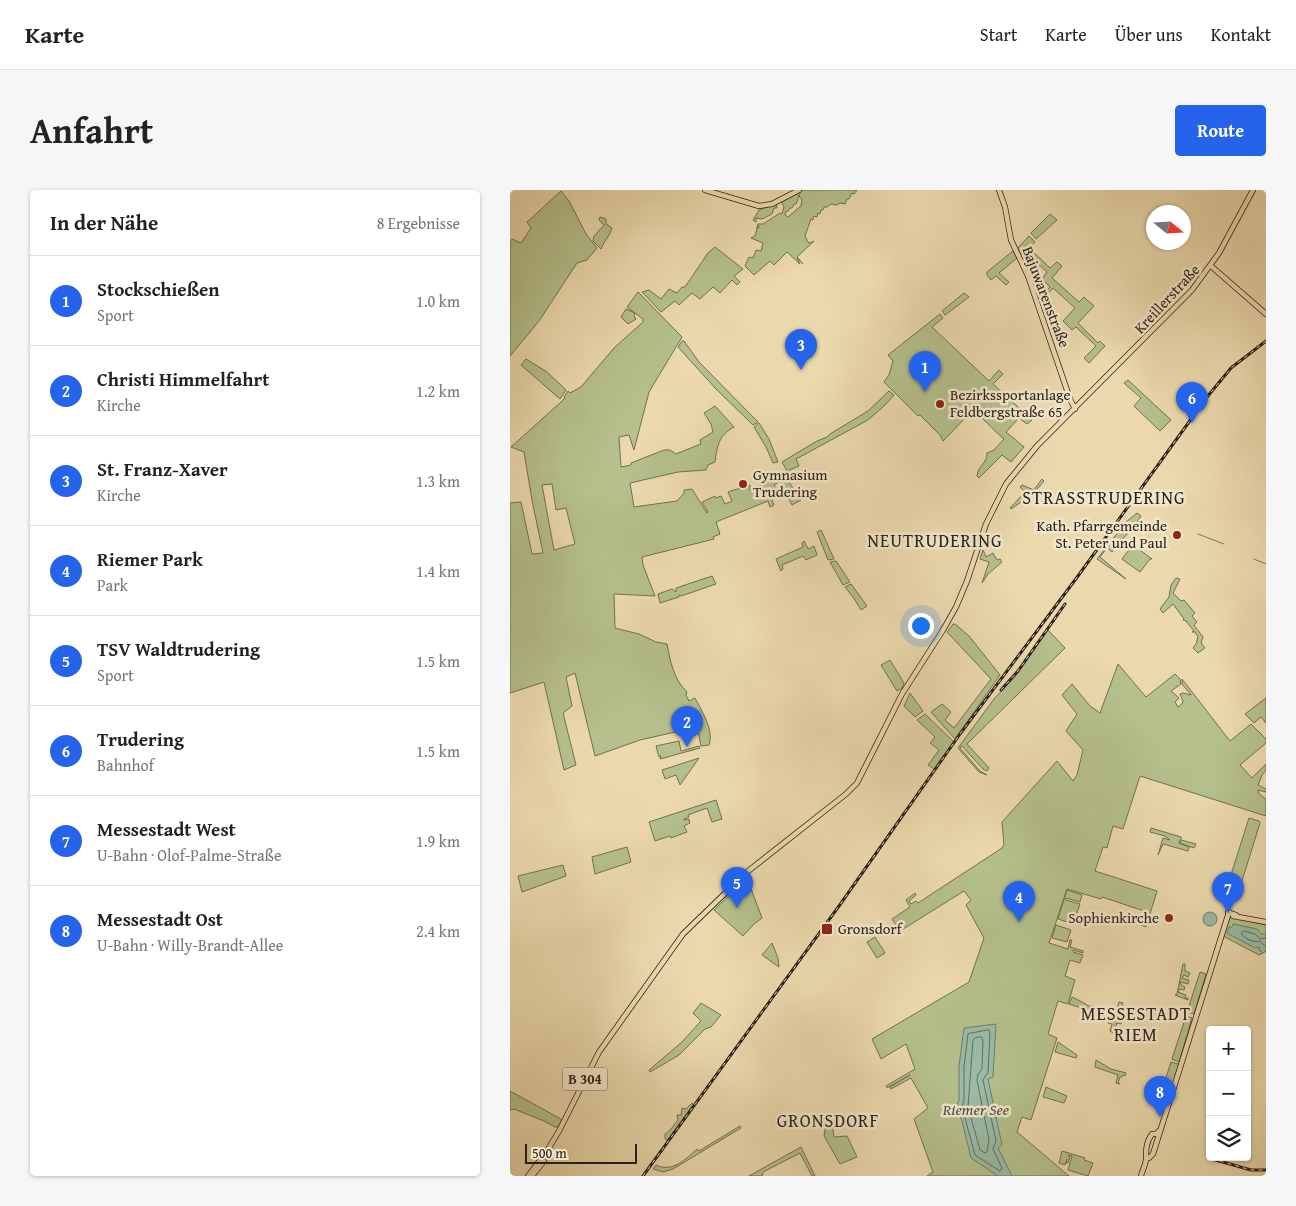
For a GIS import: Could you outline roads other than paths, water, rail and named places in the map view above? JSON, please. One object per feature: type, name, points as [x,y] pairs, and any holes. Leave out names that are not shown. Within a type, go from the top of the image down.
[{"type":"main road","points":[[705,190],[759,206],[772,204],[799,190]]},
{"type":"main road","points":[[713,190],[753,203],[762,204],[793,190]]},
{"type":"main road","name":"Bajuwarenstraße","points":[[999,190],[1005,207],[1011,240],[1026,271],[1075,409]]},
{"type":"main road","name":"Kreillerstraße","points":[[1075,409],[1180,304],[1212,267],[1255,190]]},
{"type":"main road","points":[[1212,267],[1266,314]]},
{"type":"main road","name":"B 304","points":[[532,1176],[551,1150],[599,1058],[674,950],[694,925],[747,873],[843,797],[858,780],[902,694],[956,607],[967,582],[984,530],[1000,494],[1023,462],[1075,409]]},
{"type":"main road","points":[[1147,1157],[1152,1156],[1228,913],[1266,922]]},
{"type":"main road","name":"B 304","points":[[528,1176],[550,1148],[566,1121]]},
{"type":"main road","points":[[1142,1176],[1147,1157],[1144,1152],[1149,1136],[1152,1134],[1157,1137]]},
{"type":"water","points":[[1207,912],[1213,912],[1217,919],[1213,926],[1207,926],[1203,922],[1203,916]]},
{"type":"water","points":[[1233,924],[1257,929],[1262,934],[1266,934],[1266,951],[1263,953],[1259,947],[1255,948],[1227,933],[1229,927],[1232,927]]},
{"type":"water","name":"Riemer See","points":[[996,1024],[993,1077],[988,1079],[1002,1145],[998,1148],[1012,1176],[998,1176],[971,1158],[962,1121],[956,1106],[959,1100],[959,1066],[964,1028]]},
{"type":"waterway","points":[[1198,534],[1224,544]]},
{"type":"waterway","points":[[1254,559],[1266,564]]},
{"type":"railway","points":[[643,1176],[839,906],[960,734],[1078,576],[1207,397],[1231,368],[1266,341]]},
{"type":"railway","points":[[1001,690],[1018,671],[1065,604]]},
{"type":"railway","points":[[1219,1161],[1251,1170],[1266,1170]]},
{"type":"place","name":"St. Franz-Xaver","points":[[801,370]]},
{"type":"place","name":"Stockschießen","points":[[925,392]]},
{"type":"place","name":"Bezirkssportanlage Feldbergstraße 65","points":[[940,404]]},
{"type":"place","name":"Trudering","points":[[1192,423]]},
{"type":"place","name":"Gymnasium Trudering","points":[[743,484]]},
{"type":"place","name":"Kath. Pfarrgemeinde St. Peter und Paul","points":[[1177,535]]},
{"type":"place","name":"Christi Himmelfahrt","points":[[687,747]]},
{"type":"place","name":"TSV Waldtrudering","points":[[737,908]]},
{"type":"place","name":"Messestadt West","points":[[1228,913]]},
{"type":"place","name":"Sophienkirche","points":[[1169,918]]},
{"type":"place","name":"Riemer Park","points":[[1019,922]]},
{"type":"place","name":"Gronsdorf","points":[[827,929]]},
{"type":"place","name":"Messestadt Ost","points":[[1160,1117]]},
{"type":"district","name":"STRASSTRUDERING","points":[[1104,498]]},
{"type":"district","name":"NEUTRUDERING","points":[[935,541]]},
{"type":"district","name":"MESSESTADT RIEM","points":[[1136,1024]]},
{"type":"district","name":"GRONSDORF","points":[[828,1121]]}]
